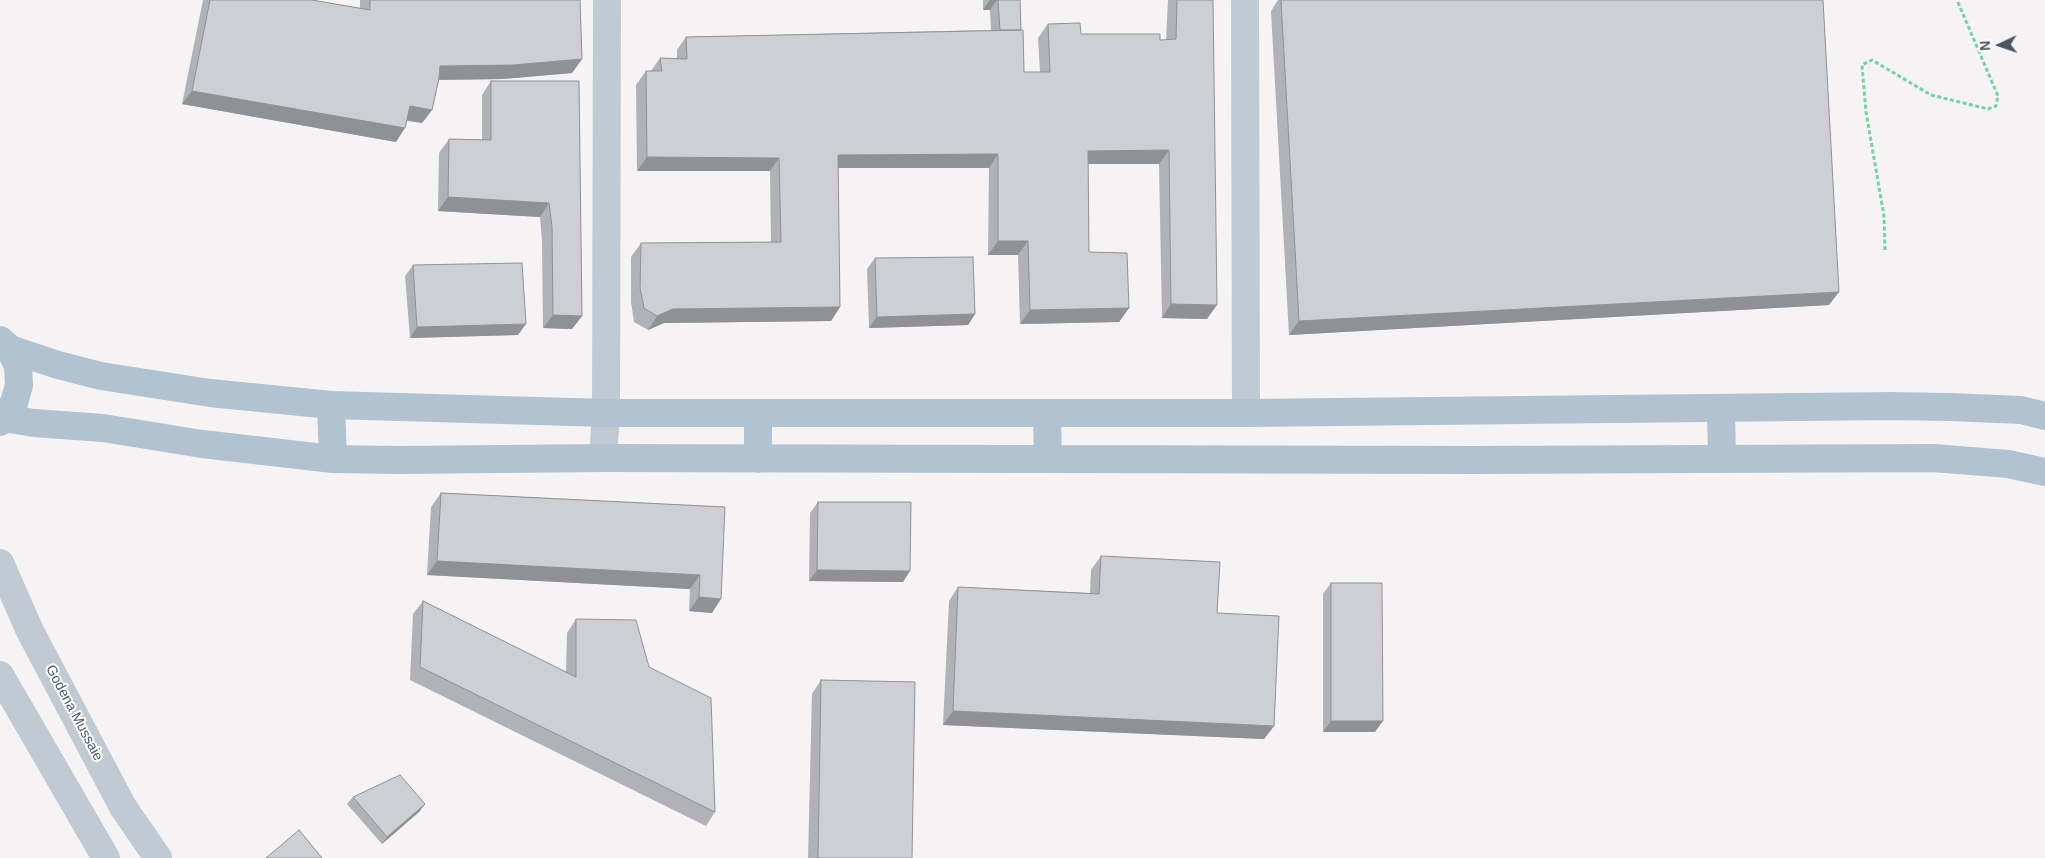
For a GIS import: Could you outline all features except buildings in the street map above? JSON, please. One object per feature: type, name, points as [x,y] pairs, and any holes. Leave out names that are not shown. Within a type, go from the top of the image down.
[{"type":"main road","points":[[5,344],[58,365],[101,376],[210,393],[332,405],[606,413],[758,414],[1246,413],[1950,406],[2021,410],[2045,416]]},
{"type":"main road","points":[[5,344],[18,366],[19,385],[14,403],[2,420],[103,428],[202,444],[333,459],[1933,458],[2008,464],[2045,472]]},
{"type":"main road","points":[[332,405],[333,459]]},
{"type":"main road","points":[[1721,408],[1722,459]]},
{"type":"main road","points":[[758,414],[758,459]]},
{"type":"main road","points":[[1047,414],[1048,459]]},
{"type":"street","points":[[604,458],[606,413],[607,0]]},
{"type":"street","points":[[1245,0],[1246,413]]},
{"type":"street","name":"Godena Mussaie","points":[[0,563],[30,632],[124,807],[158,858]]},
{"type":"street","points":[[0,675],[106,858]]},
{"type":"street","points":[[87,826],[124,807]]},
{"type":"path","points":[[1885,250],[1884,216],[1866,112],[1862,65],[1872,60],[1931,95],[1988,109],[1996,106],[1998,96],[1957,0]]}]
